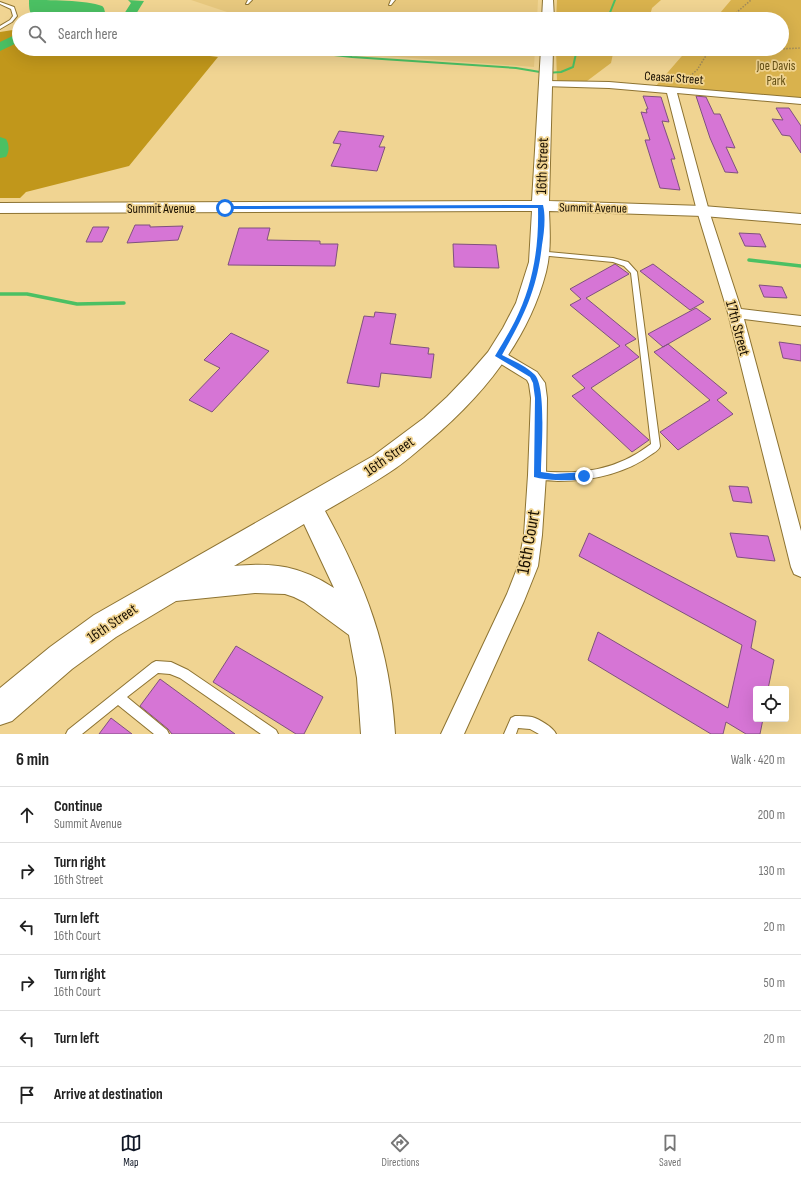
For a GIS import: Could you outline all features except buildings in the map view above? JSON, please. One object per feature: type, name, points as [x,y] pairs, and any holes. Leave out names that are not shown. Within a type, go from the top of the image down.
[{"type":"main road","points":[[548,0],[548,12]]},
{"type":"main road","name":"16th Street","points":[[0,709],[104,626],[382,464],[414,440],[457,402],[498,356],[518,320],[530,291],[539,253],[541,233],[547,56]]},
{"type":"main road","name":"Summit Avenue","points":[[0,208],[541,206],[704,211],[801,219]]},
{"type":"main road","points":[[309,507],[348,585],[361,626],[372,667],[378,734]]},
{"type":"main road","points":[[167,589],[241,579],[272,579],[296,583],[316,592],[361,626]]},
{"type":"street","name":"Ceasar Street","points":[[546,77],[610,85],[676,87],[801,101]]},
{"type":"street","name":"17th Street","points":[[676,87],[704,211],[735,314],[801,567]]},
{"type":"street","points":[[735,314],[801,321]]},
{"type":"street","name":"16th Court","points":[[452,734],[514,601],[528,566],[533,535],[537,475],[539,398],[537,383],[532,376],[498,356]]},
{"type":"lane","points":[[390,4],[393,0]]},
{"type":"lane","points":[[0,3],[13,8],[14,12]]},
{"type":"lane","points":[[0,28],[12,20]]},
{"type":"lane","points":[[537,475],[555,477],[584,476],[626,465],[643,457],[656,446],[634,272],[626,264],[613,260],[539,253]]},
{"type":"lane","points":[[72,734],[156,667],[171,668],[184,674],[272,734]]},
{"type":"lane","points":[[118,697],[162,734]]},
{"type":"lane","points":[[510,734],[515,722],[532,723],[550,734]]},
{"type":"path","points":[[737,12],[751,0]]},
{"type":"path","points":[[789,49],[801,48]]},
{"type":"path","points":[[676,87],[697,70],[706,56]]},
{"type":"shaded area","points":[[29,0],[67,1],[102,6],[105,12],[30,12]]},
{"type":"shaded area","points":[[191,0],[538,0],[537,12],[227,12]]},
{"type":"shaded area","points":[[12,30],[12,56],[218,57],[129,166],[26,192],[20,198],[0,198],[0,32]]},
{"type":"shaded area","points":[[384,56],[535,56],[534,67]]},
{"type":"green space","points":[[557,0],[661,0],[652,8],[651,12],[556,12]]},
{"type":"green space","name":"Joe Davis Park","points":[[731,0],[801,0],[801,98],[655,87],[682,56],[789,56],[789,12],[721,12]]},
{"type":"green space","points":[[556,56],[612,56],[611,63],[587,81],[557,81]]},
{"type":"waterway","points":[[131,12],[138,1],[134,0]]},
{"type":"waterway","points":[[610,12],[615,0]]},
{"type":"waterway","points":[[0,47],[12,41]]},
{"type":"waterway","points":[[343,56],[516,68],[546,73],[561,72],[573,67],[575,56]]},
{"type":"waterway","points":[[0,142],[0,153]]},
{"type":"waterway","points":[[749,260],[801,266]]},
{"type":"waterway","points":[[0,294],[27,294],[77,304],[124,303]]},
{"type":"route","points":[[225,208],[541,206],[541,233],[536,271],[530,291],[518,320],[498,356],[522,368],[532,376],[537,383],[539,398],[537,475],[555,477],[584,476]]}]
